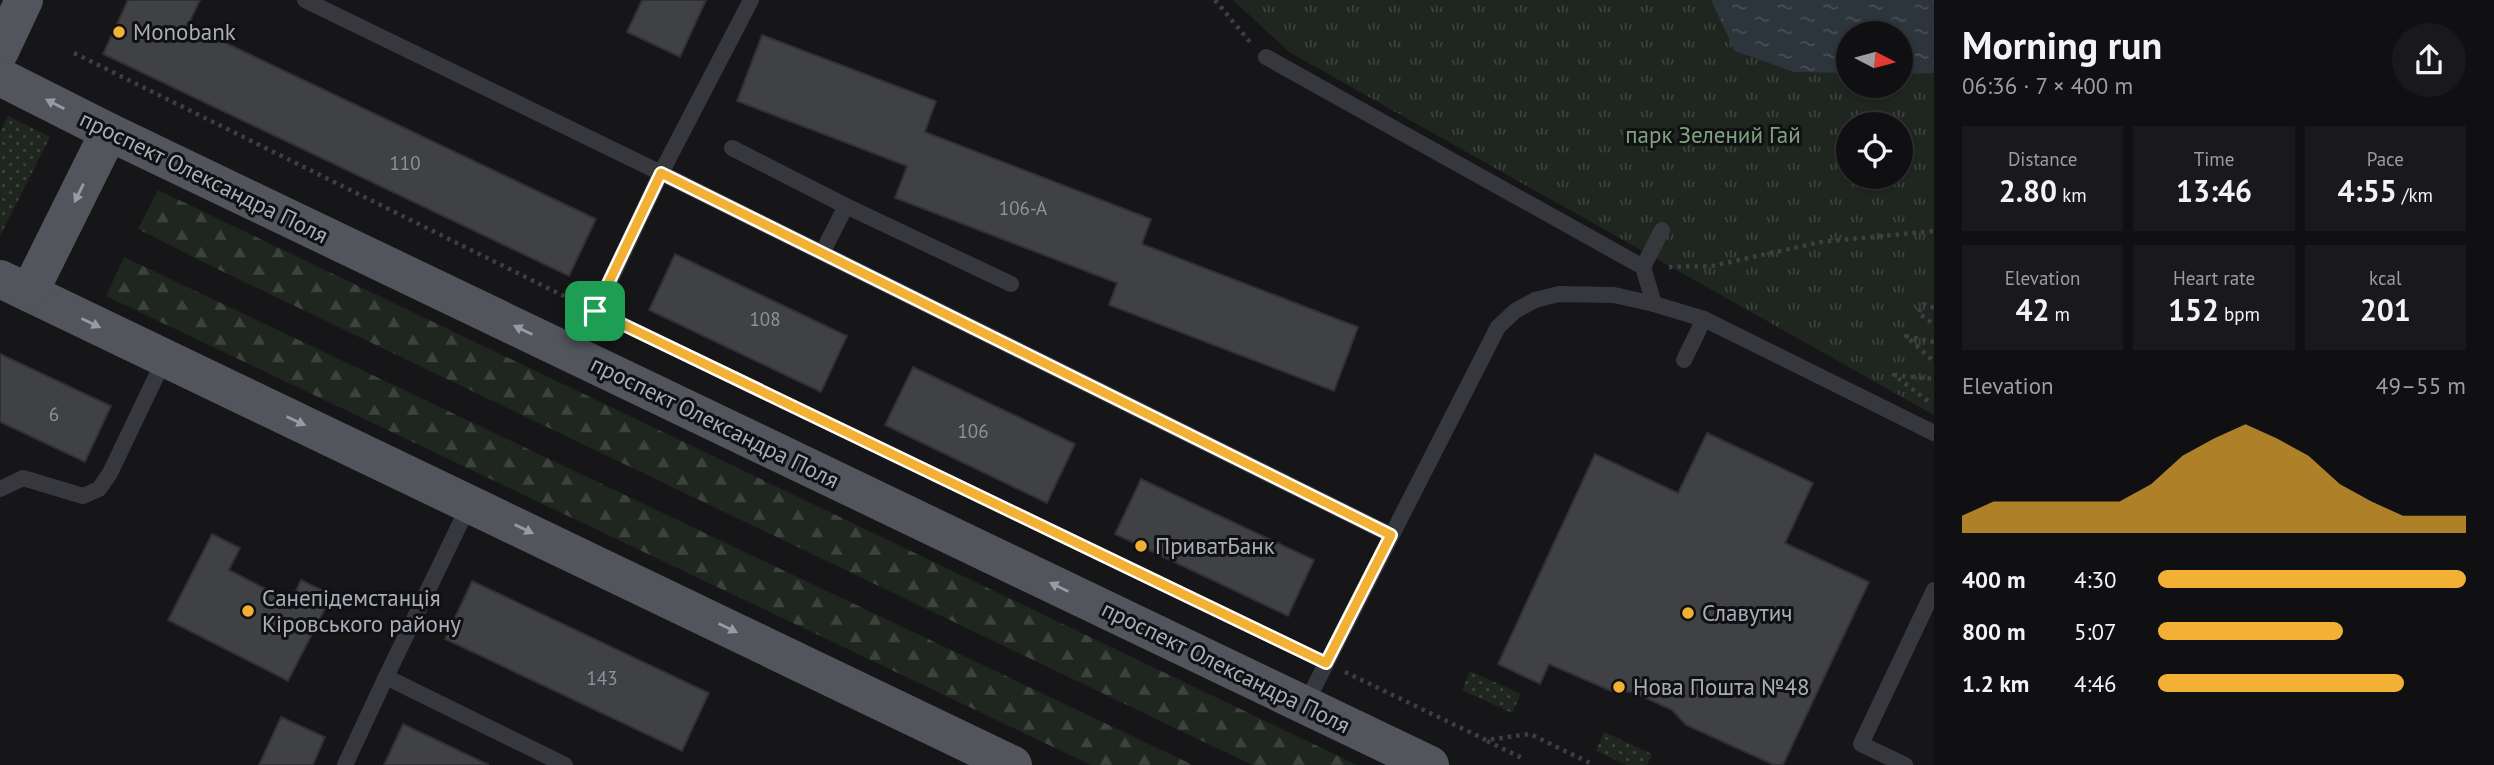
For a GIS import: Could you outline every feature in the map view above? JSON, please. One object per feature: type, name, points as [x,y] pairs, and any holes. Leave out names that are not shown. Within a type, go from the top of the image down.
[{"type":"main road","points":[[0,51],[24,0]]},
{"type":"main road","name":"проспект Олександра Поля","points":[[0,77],[109,132],[1430,765]]},
{"type":"main road","points":[[109,132],[15,286],[1013,765]]},
{"type":"lane","points":[[305,0],[661,173],[1391,535]]},
{"type":"lane","points":[[574,355],[661,173],[751,0]]},
{"type":"lane","points":[[1266,57],[1643,267]]},
{"type":"lane","points":[[732,148],[846,206],[1011,284]]},
{"type":"lane","points":[[822,253],[846,206]]},
{"type":"lane","points":[[1654,304],[1643,267],[1662,230]]},
{"type":"lane","points":[[1305,705],[1498,327],[1515,311],[1535,300],[1559,294],[1614,295],[1703,319],[1934,433]]},
{"type":"lane","points":[[1684,360],[1703,319]]},
{"type":"lane","points":[[0,489],[23,478],[83,496],[99,489],[110,473],[165,358]]},
{"type":"lane","points":[[345,765],[470,503]]},
{"type":"lane","points":[[1905,765],[1861,744],[1934,590]]},
{"type":"lane","points":[[386,677],[565,765]]},
{"type":"lane","points":[[524,765],[532,749]]},
{"type":"path","points":[[1215,0],[1244,37],[1266,57]]},
{"type":"path","points":[[74,53],[595,311],[1522,758]]},
{"type":"path","points":[[1643,267],[1712,266],[1821,242],[1934,231]]},
{"type":"path","points":[[1934,308],[1924,304],[1917,313],[1934,324]]},
{"type":"path","points":[[1934,342],[1906,336],[1934,362]]},
{"type":"path","points":[[1934,379],[1894,374],[1934,406]]},
{"type":"path","points":[[1486,740],[1530,734],[1594,765]]},
{"type":"green space","name":"парк Зелений Гай","points":[[1233,0],[1934,0],[1934,415],[1289,52]]},
{"type":"green space","points":[[8,116],[50,137],[0,236],[0,132]]},
{"type":"green space","points":[[158,190],[1357,765],[1252,765],[209,265],[138,229]]},
{"type":"green space","points":[[124,257],[1193,765],[1091,765],[106,296]]},
{"type":"green space","points":[[1470,671],[1521,694],[1512,713],[1462,690]]},
{"type":"green space","points":[[1604,732],[1652,754],[1647,765],[1627,765],[1596,751]]},
{"type":"water","points":[[1711,0],[1934,0],[1934,73],[1913,74],[1913,21],[1836,21],[1836,73],[1794,72],[1735,51]]},
{"type":"building","points":[[128,0],[200,0],[188,25],[596,219],[569,276],[103,54]]},
{"type":"building","points":[[642,0],[706,0],[680,57],[627,32]]},
{"type":"building","points":[[762,35],[936,101],[925,132],[1151,219],[1142,244],[1358,327],[1334,391],[1109,305],[1117,283],[895,198],[907,166],[737,101]]},
{"type":"building","points":[[675,254],[847,336],[821,392],[649,310]]},
{"type":"building","points":[[0,354],[111,406],[85,462],[0,422]]},
{"type":"building","points":[[913,367],[1075,444],[1047,503],[885,425]]},
{"type":"building","name":"Славутич","points":[[1707,433],[1813,483],[1785,543],[1869,582],[1783,765],[1774,765],[1686,725],[1672,710],[1633,692],[1611,691],[1549,664],[1540,684],[1498,664],[1595,454],[1678,493]]},
{"type":"building","points":[[1141,479],[1314,560],[1288,616],[1115,534]]},
{"type":"building","name":"Санепідемстанція Кіровського району","points":[[212,534],[240,548],[229,570],[291,602],[301,580],[332,595],[288,681],[168,620]]},
{"type":"building","points":[[472,581],[709,693],[682,751],[445,639]]},
{"type":"building","points":[[281,717],[325,737],[313,765],[259,765]]},
{"type":"building","points":[[403,724],[489,765],[384,765]]},
{"type":"place","name":"Monobank","points":[[119,32]]},
{"type":"place","name":"ПриватБанк","points":[[1141,546]]},
{"type":"place","name":"Санепідемстанція Кіровського району","points":[[248,611]]},
{"type":"place","name":"Славутич","points":[[1688,613]]},
{"type":"place","name":"Нова Пошта №48","points":[[1619,687]]},
{"type":"route","points":[[661,173],[1391,535],[1326,663],[595,311],[661,173]]}]
